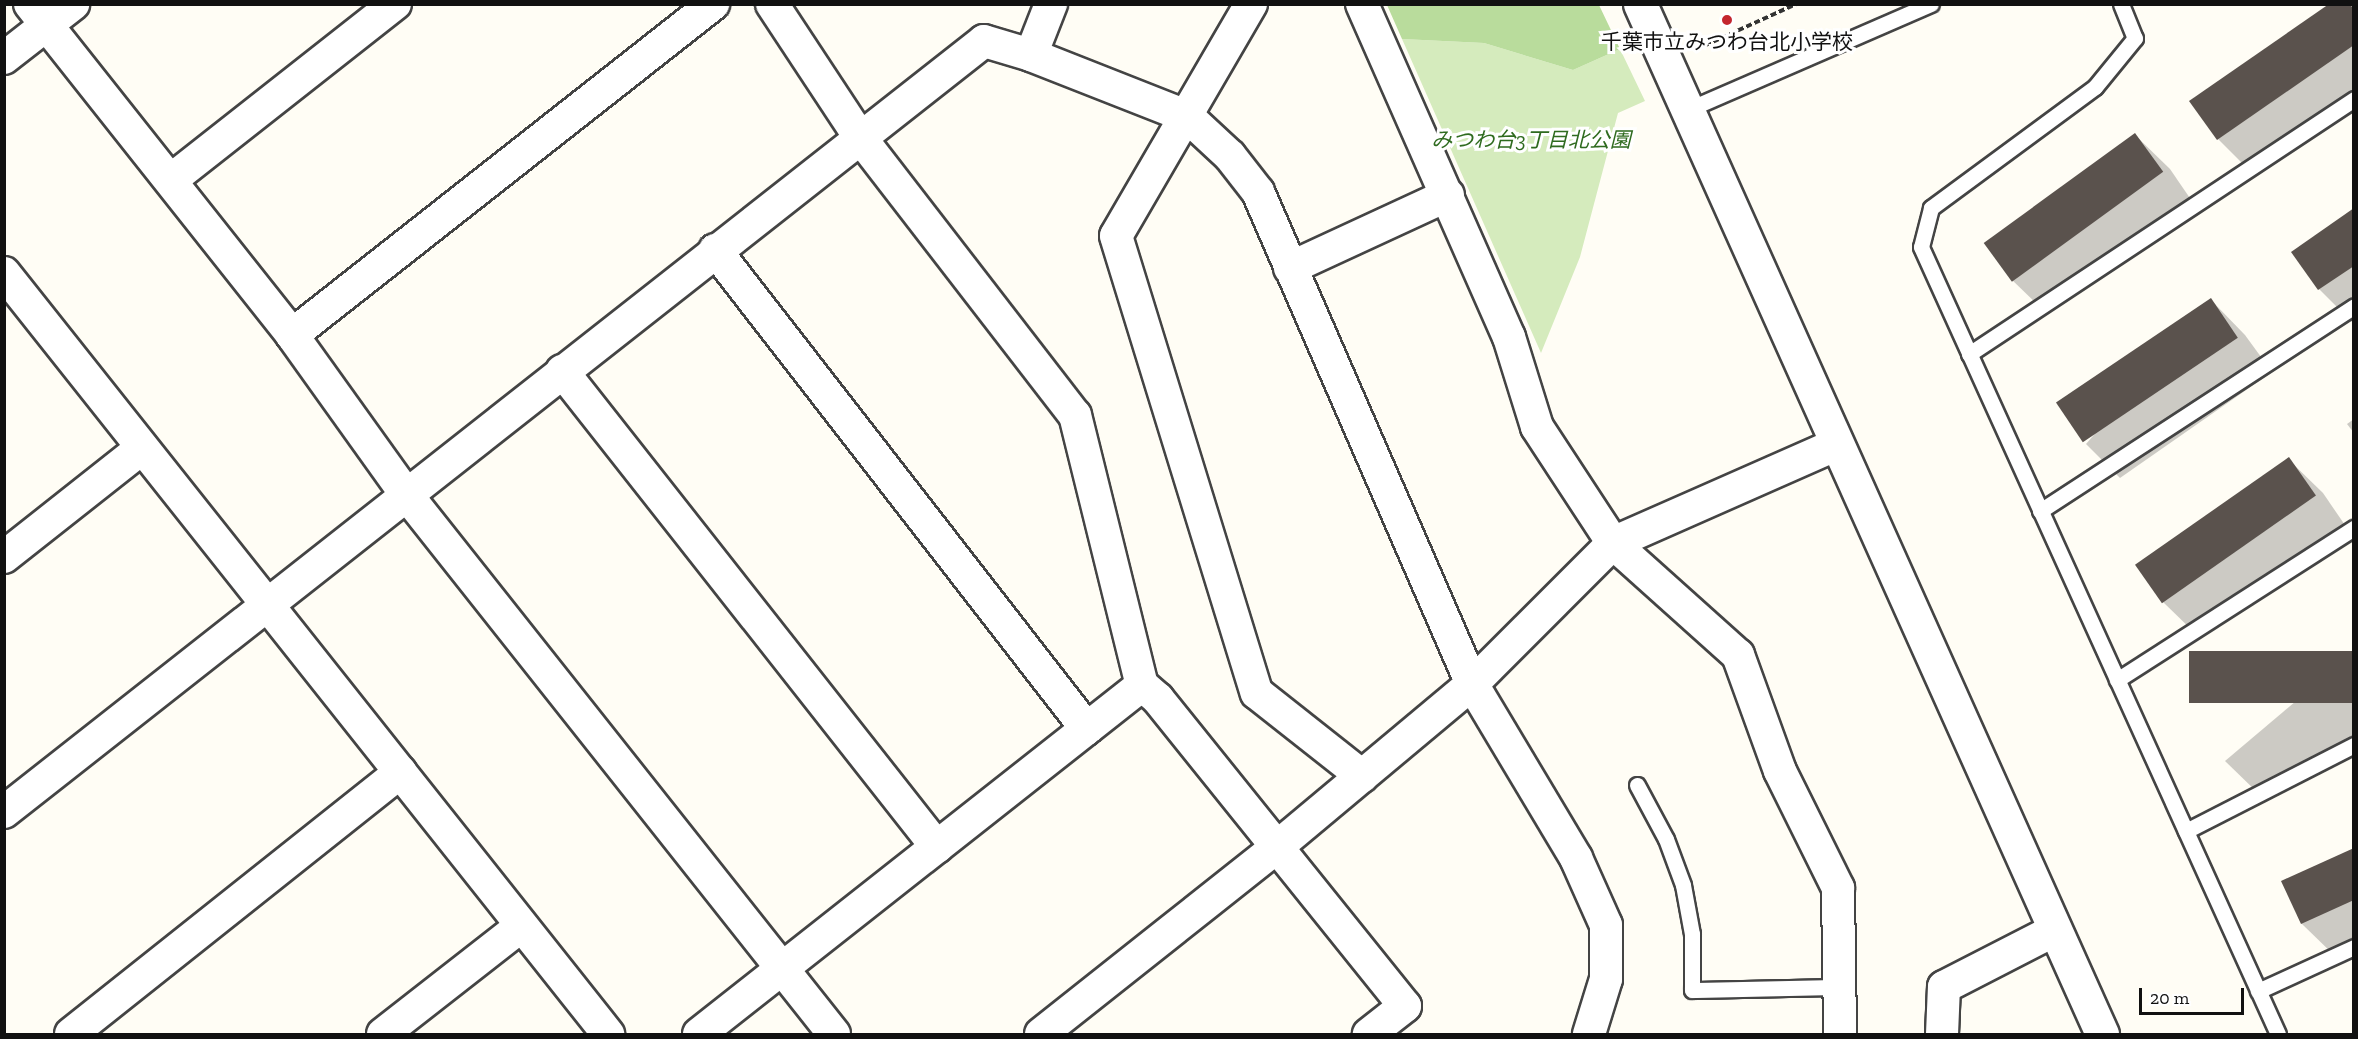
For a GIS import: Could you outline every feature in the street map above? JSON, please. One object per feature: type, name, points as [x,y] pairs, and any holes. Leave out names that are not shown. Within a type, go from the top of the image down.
[{"type":"street","points":[[4,58],[38,15],[73,4]]},
{"type":"street","points":[[171,180],[395,4]]},
{"type":"street","points":[[292,335],[713,4]]},
{"type":"street","points":[[772,4],[859,136],[1075,415],[1142,685],[1158,699],[1405,1006],[1369,1035]]},
{"type":"street","points":[[1031,55],[1051,4]]},
{"type":"street","points":[[1251,4],[1188,117],[1116,236],[1257,693],[1362,776]]},
{"type":"street","points":[[1362,4],[1509,337],[1537,428],[1613,543],[1738,655],[1780,771],[1838,888],[1840,1035]]},
{"type":"street","points":[[1640,4],[2102,1035]]},
{"type":"street","points":[[38,15],[292,335],[406,494],[834,1035]]},
{"type":"street","points":[[4,812],[859,136],[984,41],[1031,55],[1188,117],[1230,156],[1258,192],[1472,684],[1576,858],[1606,925],[1606,979],[1589,1035]]},
{"type":"street","points":[[1290,268],[1448,195]]},
{"type":"street","points":[[715,250],[1087,729]]},
{"type":"street","points":[[4,273],[14,305],[142,448],[608,1035]]},
{"type":"street","points":[[562,371],[937,847]]},
{"type":"street","points":[[1041,1035],[1277,847],[1472,684],[1613,543],[1837,444]]},
{"type":"street","points":[[4,557],[142,448]]},
{"type":"street","points":[[699,1035],[1142,685]]},
{"type":"street","points":[[71,1035],[400,772]]},
{"type":"street","points":[[383,1035],[521,926]]},
{"type":"street","points":[[1942,1035],[1944,987],[2055,930]]},
{"type":"lane","points":[[1687,110],[1931,4]]},
{"type":"lane","points":[[2121,4],[2135,38],[2095,87],[1931,208],[1921,247],[2278,1035]]},
{"type":"lane","points":[[1969,354],[2354,99]]},
{"type":"lane","points":[[2040,511],[2354,306]]},
{"type":"lane","points":[[2117,680],[2354,528]]},
{"type":"lane","points":[[2186,831],[2354,745]]},
{"type":"lane","points":[[1637,785],[1666,839],[1683,885],[1692,934],[1692,990],[1839,987]]},
{"type":"lane","points":[[2259,991],[2354,947]]},
{"type":"path","points":[[1666,63],[1796,4]]},
{"type":"green space","points":[[1387,5],[1599,5],[1620,49],[1573,70],[1484,43],[1402,39]]},
{"type":"green space","name":"みつわ台3丁目北公園","points":[[1402,39],[1484,43],[1573,70],[1620,49],[1645,101],[1618,113],[1580,257],[1541,353]]},
{"type":"building","points":[[2329,4],[2350,4],[2354,10],[2354,45],[2217,140],[2189,101]]},
{"type":"building","points":[[2135,133],[2163,172],[2012,282],[1984,243]]},
{"type":"building","points":[[2354,208],[2354,266],[2318,290],[2291,252]]},
{"type":"building","points":[[2211,298],[2238,338],[2083,442],[2056,403]]},
{"type":"building","points":[[2289,457],[2316,496],[2162,603],[2135,565]]},
{"type":"building","points":[[2189,651],[2354,651],[2354,703],[2189,703]]},
{"type":"building","points":[[2354,848],[2354,900],[2301,924],[2281,881]]},
{"type":"place","name":"千葉市立みつわ台北小学校","points":[[1727,20]]}]
